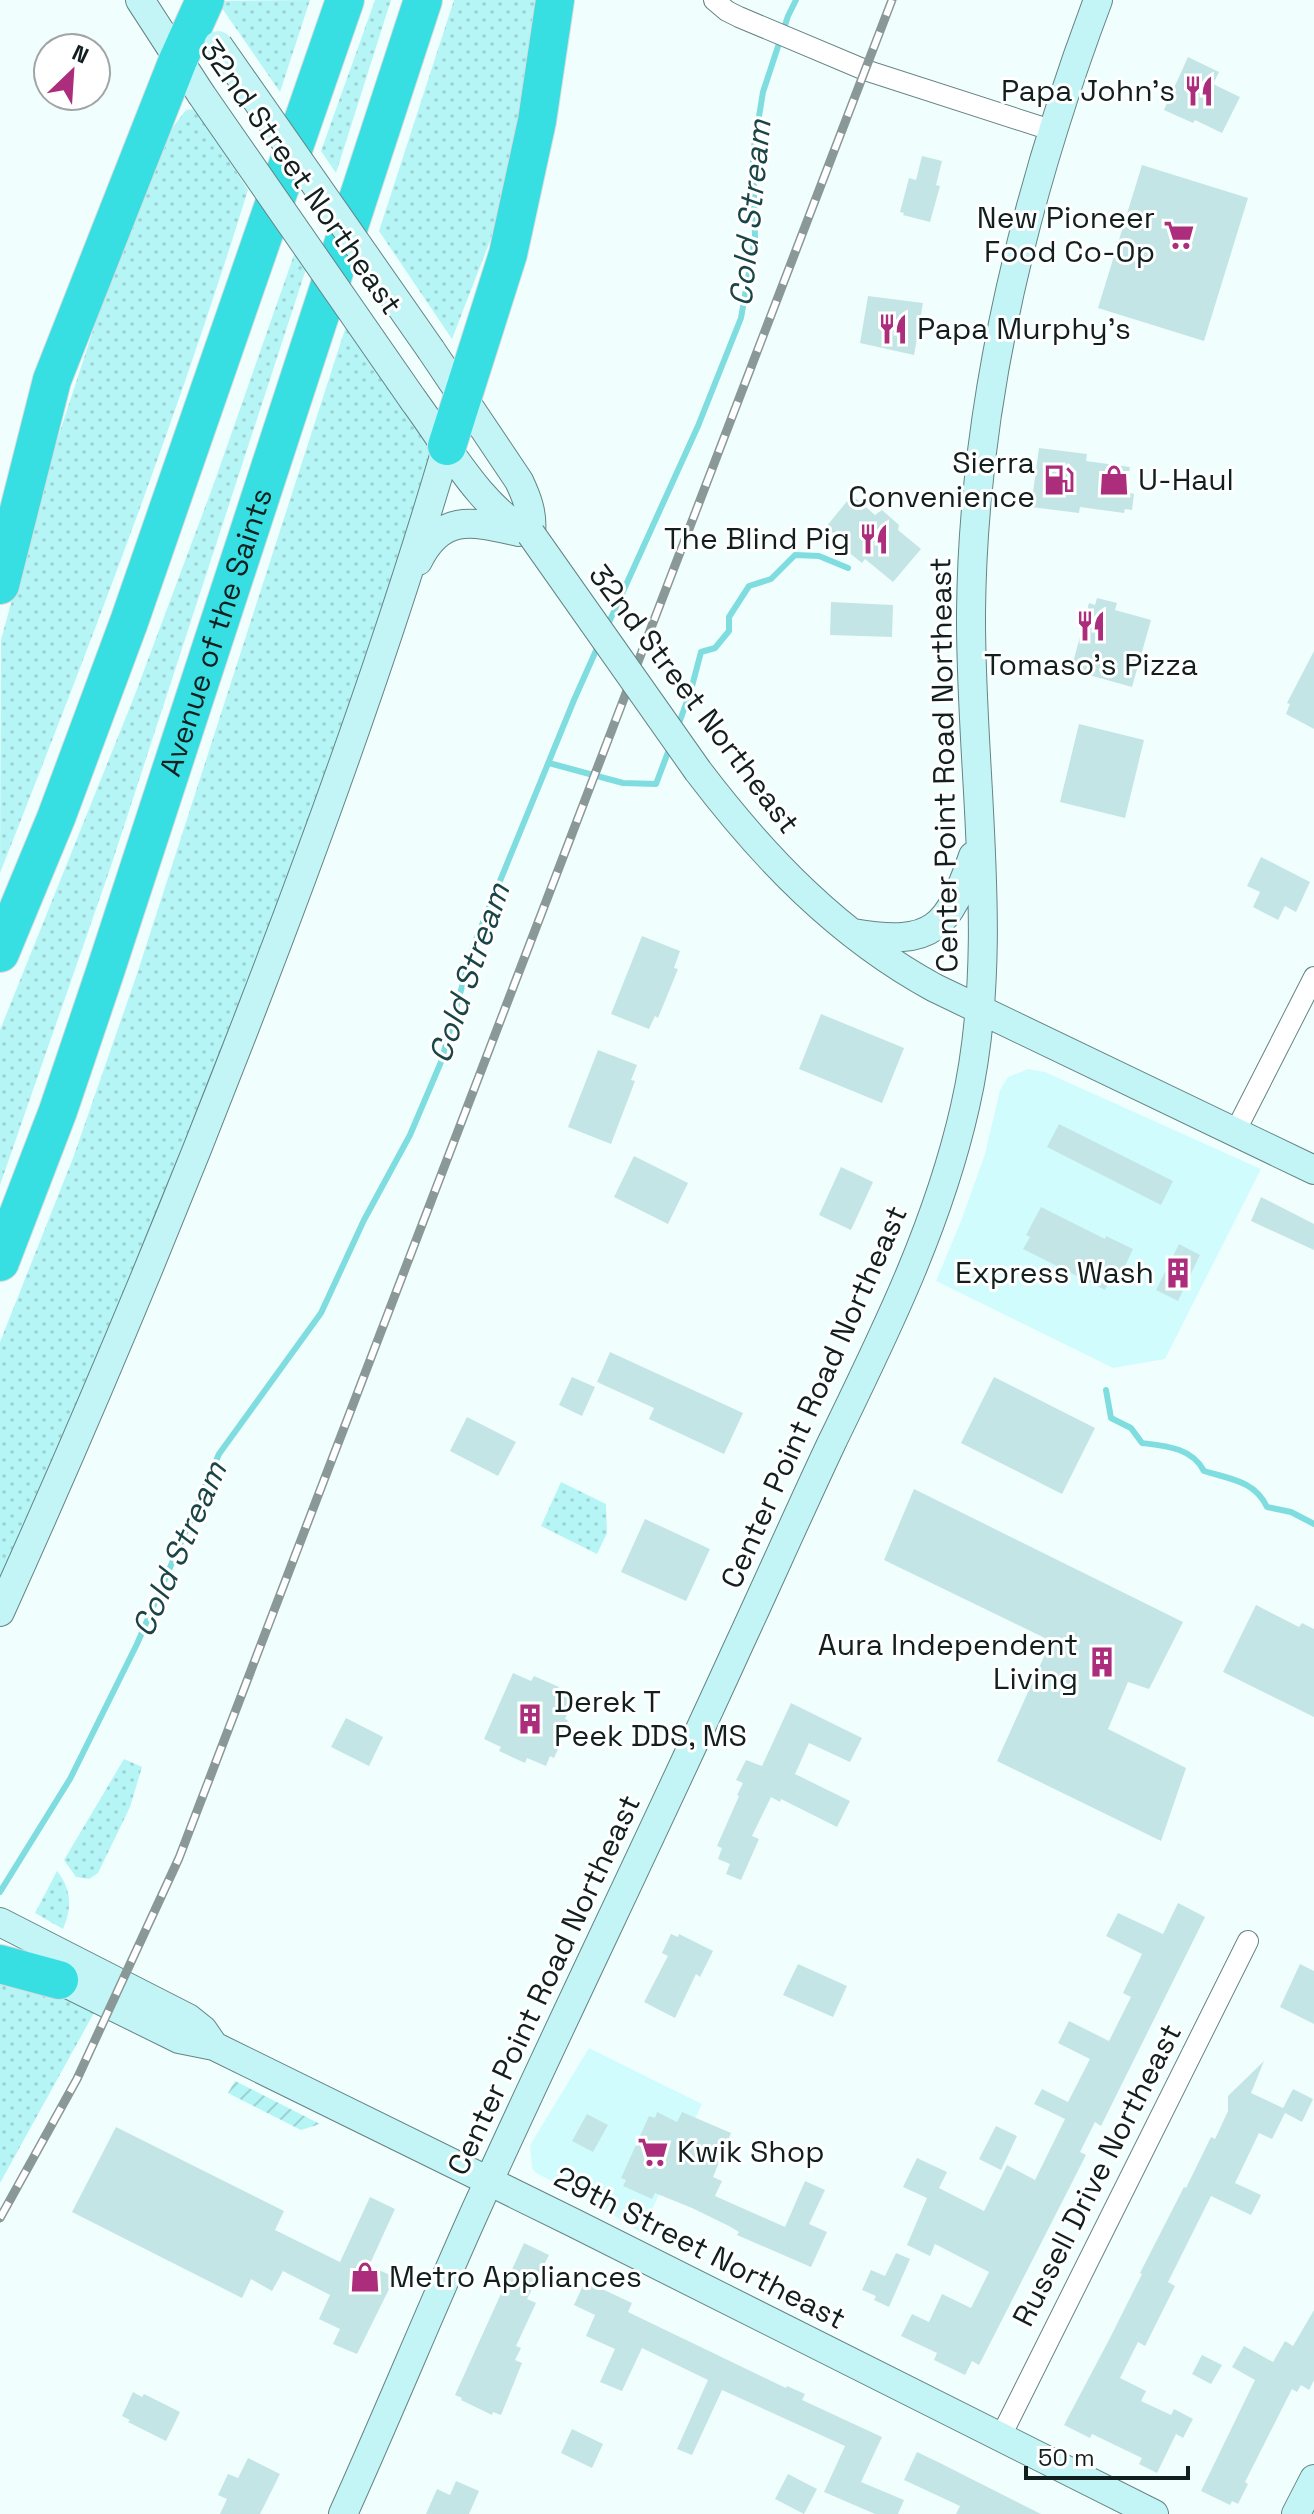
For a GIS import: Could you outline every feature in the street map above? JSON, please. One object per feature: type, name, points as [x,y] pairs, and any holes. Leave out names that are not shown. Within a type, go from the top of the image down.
[{"type":"highway","points":[[0,953],[56,818],[129,622],[345,0]]},
{"type":"highway","name":"Avenue of the Saints","points":[[0,1262],[58,1111],[101,986],[423,0]]},
{"type":"highway","points":[[447,446],[496,299],[520,203],[537,121],[555,0]]},
{"type":"highway","points":[[0,585],[52,380],[178,60],[202,15]]},
{"type":"highway","points":[[10,1956],[59,1980]]},
{"type":"main road","name":"32nd Street Northeast","points":[[140,0],[201,94],[447,446],[501,516],[531,534],[698,771],[757,845],[790,880],[849,932],[915,977],[1314,1170]]},
{"type":"main road","name":"Center Point Road Northeast","points":[[343,2514],[489,2181],[912,1274],[954,1152],[978,1046],[981,1011],[980,836],[971,641],[980,479],[990,400],[1010,299],[1054,131],[1098,0]]},
{"type":"main road","name":"32nd Street Northeast","points":[[202,15],[519,481],[529,502],[531,534]]},
{"type":"main road","points":[[0,505],[52,380]]},
{"type":"main road","points":[[0,1612],[207,1128],[324,823],[407,583],[447,446]]},
{"type":"main road","points":[[407,583],[422,551],[433,537],[448,527],[471,522],[531,534]]},
{"type":"main road","points":[[849,932],[908,937],[923,934],[936,926],[953,907],[980,836]]},
{"type":"main road","name":"29th Street Northeast","points":[[0,1922],[10,1956],[188,2018],[203,2030],[214,2046]]},
{"type":"main road","name":"29th Street Northeast","points":[[59,1980],[179,2039],[214,2046],[1154,2514]]},
{"type":"main road","points":[[1296,2514],[1314,2479]]},
{"type":"street","points":[[714,0],[717,5],[739,17],[894,81],[1054,131]]},
{"type":"street","points":[[1235,1132],[1314,977]]},
{"type":"street","name":"Russell Drive Northeast","points":[[1001,2436],[1248,1941]]},
{"type":"shaded area","points":[[310,0],[280,92],[217,1]]},
{"type":"shaded area","points":[[375,0],[391,0],[336,173],[321,151]]},
{"type":"shaded area","points":[[454,0],[542,0],[509,192],[452,339],[379,231]]},
{"type":"shaded area","points":[[196,109],[248,190],[130,534],[0,873],[1,640],[48,468],[105,294],[166,136],[186,110]]},
{"type":"shaded area","points":[[295,252],[306,269],[111,866],[0,1185],[0,1030],[134,697],[213,486]]},
{"type":"shaded area","points":[[346,326],[437,457],[321,793],[246,993],[126,1287],[0,1578],[0,1342],[73,1158],[137,974]]},
{"type":"shaded area","points":[[1028,1069],[1045,1072],[1261,1169],[1165,1359],[1113,1368],[936,1281],[985,1154],[1000,1090],[1008,1077]]},
{"type":"shaded area","points":[[561,1482],[606,1504],[607,1533],[597,1554],[541,1526]]},
{"type":"shaded area","points":[[124,1759],[142,1767],[130,1807],[98,1873],[89,1879],[76,1877],[64,1860]]},
{"type":"shaded area","points":[[57,1871],[66,1885],[69,1899],[63,1929],[35,1913]]},
{"type":"shaded area","points":[[0,1979],[64,1997],[95,2011],[0,2183]]},
{"type":"shaded area","points":[[589,2048],[702,2104],[641,2233],[532,2168],[530,2145]]},
{"type":"shaded area","points":[[235,2081],[320,2124],[301,2130],[228,2093]]},
{"type":"building","name":"Papa John's","points":[[1188,57],[1219,72],[1213,84],[1240,97],[1222,133],[1164,110]]},
{"type":"building","points":[[922,156],[942,161],[936,185],[940,186],[930,222],[900,212],[909,178],[916,180]]},
{"type":"building","name":"New Pioneer Food Co-Op","points":[[1142,165],[1248,198],[1204,341],[1098,308]]},
{"type":"building","name":"Papa Murphy's","points":[[868,296],[923,303],[921,339],[917,338],[914,355],[860,343]]},
{"type":"building","points":[[1039,448],[1087,454],[1086,461],[1130,467],[1126,492],[1134,494],[1132,510],[1125,509],[1124,513],[1080,507],[1079,513],[1031,507]]},
{"type":"building","name":"The Blind Pig","points":[[852,495],[875,515],[882,510],[899,525],[898,530],[921,549],[893,582],[865,559],[862,563],[847,551],[850,547],[826,527]]},
{"type":"building","points":[[1097,598],[1117,603],[1115,610],[1151,620],[1132,687],[1071,670],[1089,603],[1095,605]]},
{"type":"building","points":[[831,602],[893,605],[892,637],[830,635]]},
{"type":"building","points":[[1314,651],[1314,729],[1286,714],[1290,704],[1287,703]]},
{"type":"building","points":[[1079,724],[1144,740],[1125,818],[1060,802]]},
{"type":"building","points":[[1261,857],[1310,882],[1296,912],[1285,906],[1278,920],[1253,907],[1260,892],[1247,886]]},
{"type":"building","points":[[642,936],[680,951],[674,968],[678,969],[658,1018],[655,1016],[649,1029],[611,1014]]},
{"type":"building","points":[[821,1014],[904,1048],[882,1103],[799,1069]]},
{"type":"building","points":[[598,1050],[637,1065],[631,1080],[635,1081],[611,1144],[568,1127]]},
{"type":"building","points":[[1059,1124],[1173,1181],[1161,1205],[1047,1147]]},
{"type":"building","points":[[634,1156],[688,1183],[668,1224],[614,1197]]},
{"type":"building","points":[[841,1167],[873,1182],[851,1230],[819,1215]]},
{"type":"building","points":[[1261,1197],[1314,1224],[1314,1250],[1251,1221]]},
{"type":"building","points":[[1041,1207],[1105,1239],[1106,1236],[1133,1249],[1118,1281],[1112,1278],[1105,1290],[1023,1249],[1030,1237],[1026,1235]]},
{"type":"building","name":"Express Wash","points":[[1179,1244],[1200,1255],[1178,1301],[1156,1290]]},
{"type":"building","points":[[610,1352],[743,1413],[724,1454],[649,1419],[654,1408],[597,1382]]},
{"type":"building","points":[[572,1377],[595,1387],[582,1416],[559,1405]]},
{"type":"building","points":[[994,1377],[1095,1428],[1062,1494],[961,1443]]},
{"type":"building","points":[[467,1417],[516,1442],[498,1476],[450,1451]]},
{"type":"building","name":"Aura Independent Living","points":[[914,1489],[1183,1622],[1149,1689],[1128,1682],[1108,1729],[1186,1768],[1161,1841],[997,1761],[1051,1641],[884,1560]]},
{"type":"building","points":[[645,1519],[710,1549],[686,1601],[621,1572]]},
{"type":"building","points":[[1256,1605],[1299,1627],[1302,1623],[1314,1629],[1314,1717],[1223,1672]]},
{"type":"building","name":"Derek T Peek DDS, MS","points":[[513,1673],[531,1681],[534,1676],[559,1687],[556,1693],[573,1700],[565,1719],[568,1720],[565,1733],[554,1758],[550,1756],[546,1766],[527,1758],[525,1763],[499,1751],[501,1747],[484,1739]]},
{"type":"building","points":[[791,1703],[862,1738],[850,1762],[809,1743],[795,1774],[850,1801],[837,1827],[771,1797],[752,1836],[759,1839],[741,1880],[726,1874],[730,1864],[718,1859],[722,1848],[717,1846],[739,1796],[743,1783],[736,1780],[746,1760],[762,1766]]},
{"type":"building","points":[[346,1718],[383,1737],[369,1766],[331,1747]]},
{"type":"building","points":[[1178,1903],[1205,1917],[1101,2126],[1095,2122],[1080,2152],[1086,2155],[979,2365],[972,2361],[965,2375],[934,2360],[937,2353],[901,2336],[912,2314],[929,2322],[942,2294],[971,2308],[989,2272],[935,2244],[930,2256],[907,2245],[927,2198],[903,2187],[917,2158],[947,2172],[939,2188],[984,2211],[1007,2165],[1035,2180],[1065,2119],[1034,2104],[1042,2089],[1068,2102],[1090,2059],[1058,2043],[1069,2021],[1109,2041],[1131,1997],[1123,1993],[1142,1954],[1106,1936],[1118,1913],[1163,1934]]},
{"type":"building","points":[[671,1934],[678,1937],[679,1934],[713,1951],[700,1977],[696,1974],[675,2018],[644,2002],[668,1956],[662,1953]]},
{"type":"building","points":[[798,1964],[847,1986],[833,2017],[783,1995]]},
{"type":"building","points":[[1300,1964],[1314,1971],[1314,2024],[1280,2007]]},
{"type":"building","points":[[1264,2061],[1251,2093],[1283,2108],[1293,2089],[1313,2099],[1302,2122],[1285,2113],[1272,2139],[1259,2133],[1235,2183],[1261,2195],[1251,2215],[1211,2196],[1168,2282],[1175,2286],[1145,2346],[1138,2342],[1120,2378],[1146,2391],[1141,2401],[1171,2415],[1174,2409],[1193,2419],[1183,2438],[1176,2434],[1157,2473],[1139,2464],[1142,2458],[1092,2434],[1090,2438],[1064,2425],[1184,2187],[1211,2137],[1215,2139],[1228,2111],[1228,2096]]},
{"type":"building","points":[[657,2112],[677,2122],[682,2112],[731,2133],[713,2177],[722,2181],[715,2196],[785,2227],[805,2181],[825,2190],[809,2224],[827,2232],[811,2267],[737,2235],[739,2232],[692,2208],[655,2193],[652,2199],[623,2186],[626,2180],[621,2178],[649,2116],[655,2118]]},
{"type":"building","points":[[587,2114],[608,2125],[593,2152],[572,2141]]},
{"type":"building","points":[[996,2126],[1017,2136],[1001,2170],[979,2159]]},
{"type":"building","points":[[116,2127],[284,2211],[275,2230],[340,2262],[370,2197],[395,2209],[369,2266],[395,2277],[357,2354],[333,2344],[340,2329],[319,2319],[330,2295],[283,2271],[272,2291],[251,2279],[242,2298],[72,2212]]},
{"type":"building","points":[[524,2243],[549,2255],[527,2299],[536,2303],[516,2346],[521,2348],[515,2360],[522,2363],[501,2415],[493,2412],[492,2415],[455,2395]]},
{"type":"building","points":[[896,2253],[910,2259],[889,2307],[862,2290],[871,2270],[885,2276]]},
{"type":"building","points":[[585,2281],[632,2303],[628,2312],[786,2388],[805,2394],[802,2400],[882,2437],[861,2482],[904,2500],[898,2514],[875,2514],[824,2492],[845,2446],[722,2390],[692,2455],[677,2449],[708,2380],[642,2348],[622,2391],[600,2382],[615,2349],[586,2336],[595,2315],[574,2305]]},
{"type":"building","points":[[1314,2310],[1314,2380],[1309,2390],[1301,2385],[1297,2392],[1292,2389],[1245,2482],[1248,2484],[1238,2504],[1232,2501],[1230,2505],[1201,2491],[1255,2380],[1232,2367],[1244,2346],[1273,2362],[1285,2341],[1293,2346]]},
{"type":"building","points":[[1202,2355],[1222,2365],[1211,2384],[1192,2374]]},
{"type":"building","points":[[133,2392],[142,2397],[144,2394],[180,2412],[166,2441],[122,2416]]},
{"type":"building","points":[[572,2429],[603,2444],[592,2468],[561,2453]]},
{"type":"building","points":[[917,2452],[1041,2514],[956,2514],[960,2506],[904,2480]]},
{"type":"building","points":[[248,2458],[280,2474],[260,2514],[220,2514],[227,2499],[218,2495],[228,2474],[238,2478]]},
{"type":"building","points":[[788,2474],[817,2489],[804,2514],[775,2499]]},
{"type":"building","points":[[456,2481],[479,2491],[469,2514],[426,2514],[437,2489],[450,2495]]},
{"type":"waterway","name":"Cold Stream","points":[[606,629],[698,426],[741,318],[755,238],[753,153],[763,92],[796,0]]},
{"type":"waterway","points":[[678,726],[701,652],[715,648],[729,631],[729,617],[749,586],[771,579],[795,555],[819,556],[848,568]]},
{"type":"waterway","name":"Cold Stream","points":[[0,1892],[70,1779],[137,1644],[219,1454],[321,1313],[364,1220],[410,1135],[441,1062],[473,947],[598,646]]},
{"type":"waterway","points":[[549,763],[623,783],[656,784],[670,747]]},
{"type":"waterway","points":[[1106,1390],[1111,1418],[1131,1428],[1142,1443],[1186,1453],[1204,1471],[1249,1486],[1267,1507],[1291,1512],[1314,1524]]},
{"type":"railway","points":[[0,2218],[77,2079],[179,1858],[892,0]]},
{"type":"place","name":"Papa John's","points":[[1199,91]]},
{"type":"place","name":"New Pioneer Food Co-Op","points":[[1179,235]]},
{"type":"place","name":"Papa Murphy's","points":[[893,329]]},
{"type":"place","name":"Sierra Convenience","points":[[1059,480]]},
{"type":"place","name":"U-Haul","points":[[1114,480]]},
{"type":"place","name":"The Blind Pig","points":[[874,539]]},
{"type":"place","name":"Tomaso's Pizza","points":[[1091,626]]},
{"type":"place","name":"Express Wash","points":[[1178,1273]]},
{"type":"place","name":"Aura Independent Living","points":[[1102,1662]]},
{"type":"place","name":"Derek T Peek DDS, MS","points":[[530,1719]]},
{"type":"place","name":"Kwik Shop","points":[[653,2152]]},
{"type":"place","name":"Metro Appliances","points":[[365,2277]]}]
